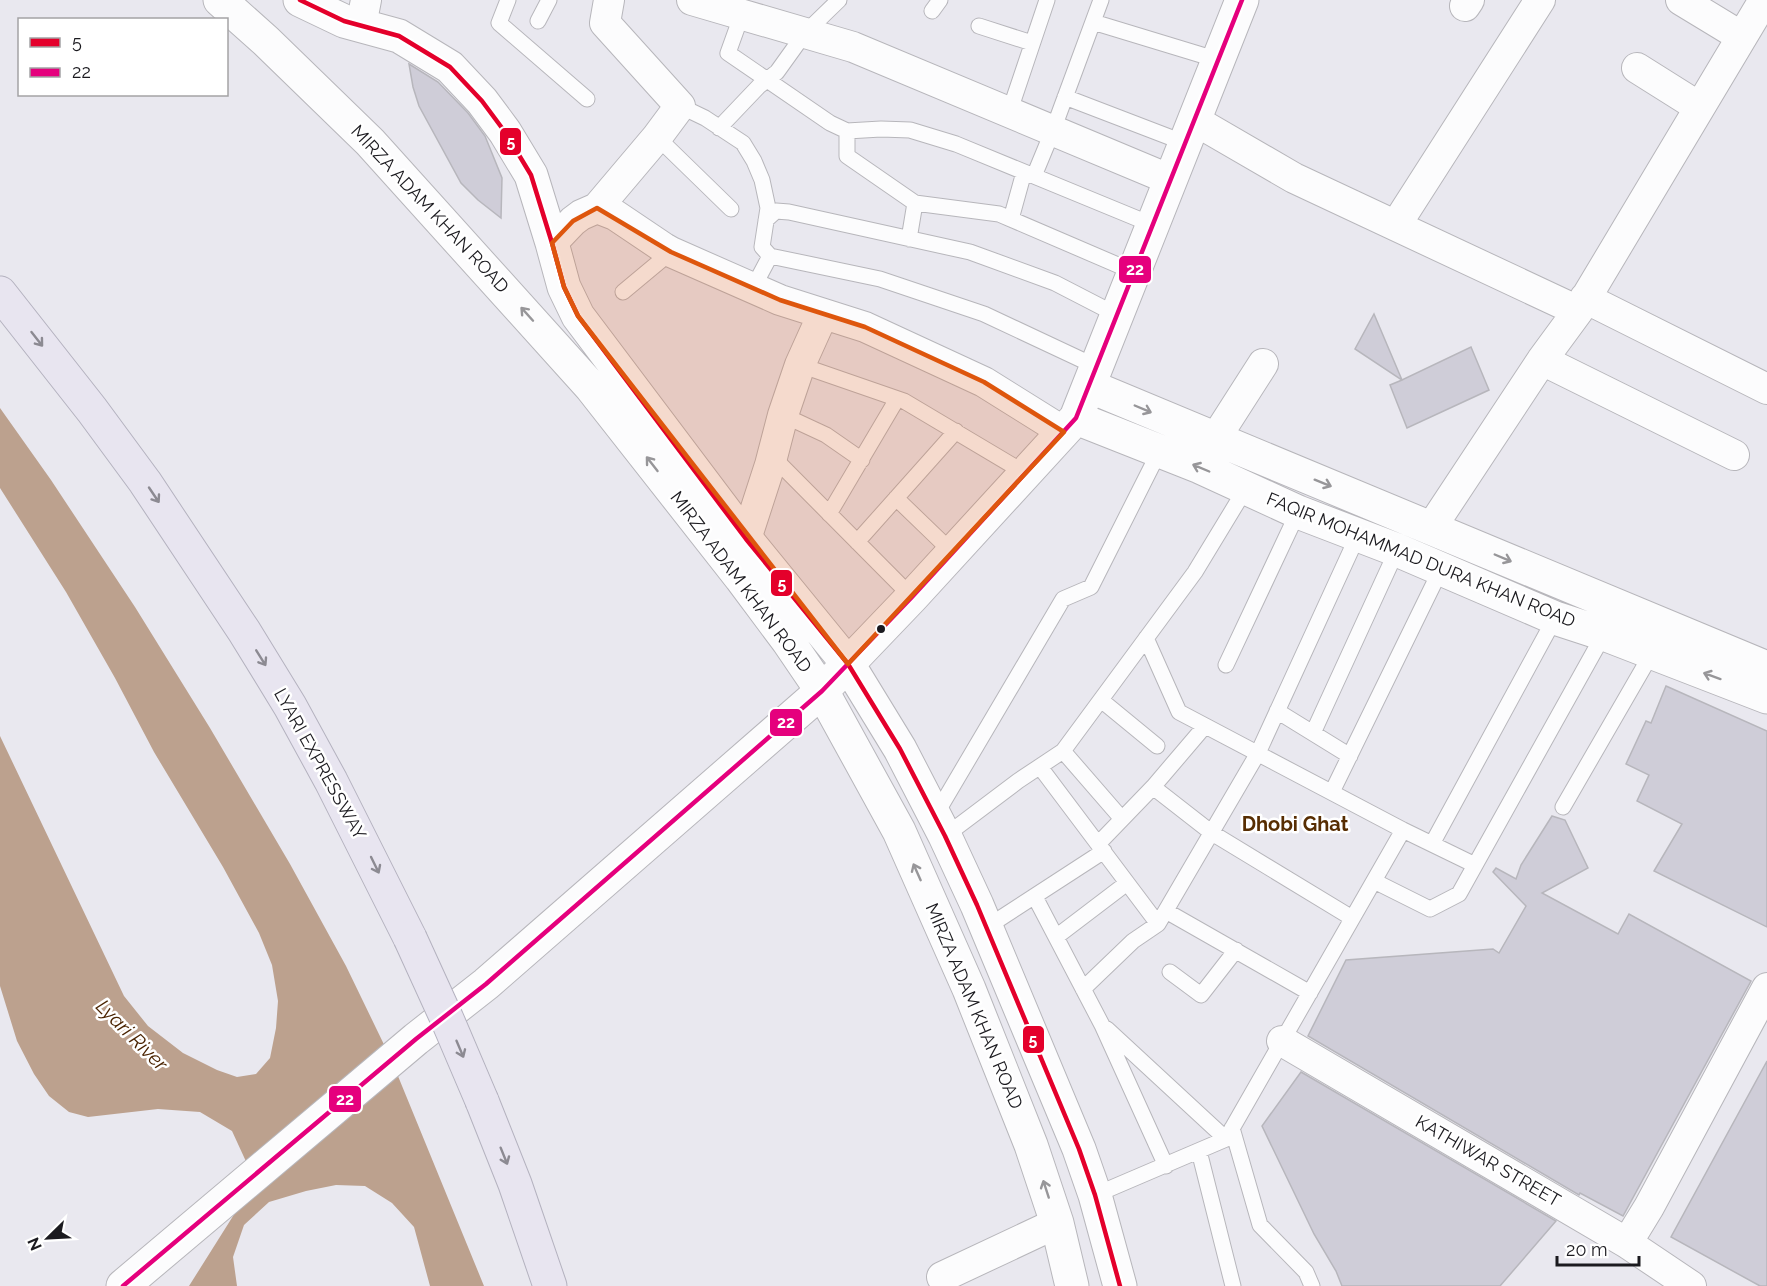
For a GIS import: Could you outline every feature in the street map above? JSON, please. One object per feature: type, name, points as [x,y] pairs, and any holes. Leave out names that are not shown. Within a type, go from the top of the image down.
[{"type":"highway","name":"LYARI EXPRESSWAY","points":[[0,293],[145,482],[290,706],[410,938],[447,1018],[515,1184],[550,1286]]},
{"type":"main road","name":"MIRZA ADAM KHAN ROAD","points":[[220,0],[266,40],[370,142],[591,387],[741,578],[822,691],[899,831],[969,989],[1031,1145],[1057,1223],[1072,1286]]},
{"type":"main road","name":"MIRZA ADAM KHAN ROAD","points":[[300,0],[344,21],[364,13],[450,67],[482,101],[505,132],[531,175],[564,287],[579,316],[746,539],[848,664],[900,749],[940,826],[987,927],[1079,1149],[1095,1195],[1120,1286]]},
{"type":"main road","points":[[123,1286],[416,1039],[486,984],[822,691],[1070,425],[1093,376],[1242,0]]},
{"type":"main road","name":"FAQIR MOHAMMAD DURA KHAN ROAD","points":[[1093,376],[1215,439],[1767,668]]},
{"type":"main road","name":"FAQIR MOHAMMAD DURA KHAN ROAD","points":[[1070,425],[1160,452],[1200,467],[1298,512],[1396,550],[1555,618],[1604,634],[1767,697]]},
{"type":"street","points":[[552,243],[573,221],[597,208],[680,106],[605,22],[609,0]]},
{"type":"street","points":[[693,0],[853,47],[1171,180]]},
{"type":"street","points":[[1396,225],[1540,0]]},
{"type":"street","points":[[1681,0],[1742,37]]},
{"type":"street","points":[[1431,528],[1581,304],[1764,0]]},
{"type":"street","points":[[1637,68],[1699,107]]},
{"type":"street","points":[[1190,132],[1396,225],[1581,304],[1767,389]]},
{"type":"street","points":[[597,208],[615,215],[671,252],[780,300],[865,327],[1070,425]]},
{"type":"street","points":[[746,539],[783,416],[801,365],[823,314]]},
{"type":"street","points":[[1542,360],[1734,455]]},
{"type":"street","points":[[1215,439],[1263,364]]},
{"type":"street","points":[[1627,1243],[1649,1207],[1767,988]]},
{"type":"street","name":"KATHIWAR STREET","points":[[1282,1041],[1627,1243],[1691,1286]]},
{"type":"street","points":[[942,1277],[1057,1223]]},
{"type":"lane","points":[[508,0],[499,23],[587,99]]},
{"type":"lane","points":[[537,21],[549,0]]},
{"type":"lane","points":[[719,128],[759,86],[777,72],[805,33],[839,0]]},
{"type":"lane","points":[[1009,113],[1047,0]]},
{"type":"lane","points":[[1011,219],[1029,174],[1053,130],[1101,0]]},
{"type":"lane","points":[[742,14],[728,53],[830,123],[847,131],[910,130],[956,144],[1153,225]]},
{"type":"lane","points":[[1092,22],[1218,60]]},
{"type":"lane","points":[[979,26],[1032,43]]},
{"type":"lane","points":[[1065,97],[1190,132]]},
{"type":"lane","points":[[680,106],[705,118],[743,143],[754,161],[762,180],[768,208],[762,247],[770,256],[880,279],[984,314],[1093,376]]},
{"type":"lane","points":[[847,131],[847,156],[915,203],[999,214],[1134,272]]},
{"type":"lane","points":[[657,137],[731,209]]},
{"type":"lane","points":[[909,238],[915,203]]},
{"type":"lane","points":[[766,220],[776,211],[789,212],[970,252],[1055,283],[1117,315]]},
{"type":"lane","points":[[623,292],[671,252]]},
{"type":"lane","points":[[753,288],[770,256]]},
{"type":"lane","points":[[801,365],[897,399],[956,431],[1025,473]]},
{"type":"lane","points":[[830,513],[897,399]]},
{"type":"lane","points":[[783,416],[825,435],[862,460]]},
{"type":"lane","points":[[857,542],[956,431]]},
{"type":"lane","points":[[940,826],[1062,599],[1090,587],[1160,452]]},
{"type":"lane","points":[[772,456],[912,597]]},
{"type":"lane","points":[[940,826],[1018,781],[1064,751],[1195,572],[1246,488]]},
{"type":"lane","points":[[896,498],[953,553]]},
{"type":"lane","points":[[1226,665],[1298,512]]},
{"type":"lane","points":[[1083,988],[1133,941],[1158,924],[1258,753],[1358,535]]},
{"type":"lane","points":[[1313,733],[1396,550]]},
{"type":"lane","points":[[1332,792],[1441,569]]},
{"type":"lane","points":[[1432,844],[1555,618]]},
{"type":"lane","points":[[1374,881],[1430,909],[1448,902],[1459,894],[1604,634]]},
{"type":"lane","points":[[1146,638],[1179,712],[1475,866]]},
{"type":"lane","points":[[1563,807],[1652,653]]},
{"type":"lane","points":[[1101,700],[1157,746]]},
{"type":"lane","points":[[1277,711],[1350,756]]},
{"type":"lane","points":[[987,927],[1035,897],[1101,848],[1122,819],[1153,787],[1205,726]]},
{"type":"lane","points":[[1064,751],[1122,819]]},
{"type":"lane","points":[[1040,767],[1158,924]]},
{"type":"lane","points":[[1153,787],[1212,833],[1352,918]]},
{"type":"lane","points":[[1095,1195],[1199,1151],[1229,1133],[1403,830]]},
{"type":"lane","points":[[1056,938],[1127,883]]},
{"type":"lane","points":[[1035,897],[1102,1025],[1166,1166]]},
{"type":"lane","points":[[1166,910],[1310,993]]},
{"type":"lane","points":[[1170,972],[1200,995],[1236,950]]},
{"type":"lane","points":[[1102,1025],[1229,1133],[1260,1225],[1306,1272],[1312,1286]]},
{"type":"lane","points":[[1199,1151],[1233,1286]]},
{"type":"highlighted area","points":[[597,208],[671,252],[780,300],[865,327],[984,382],[1064,432],[848,664],[578,316],[564,287],[552,243],[573,221]]},
{"type":"water","name":"Lyari River","points":[[0,408],[135,607],[290,864],[346,966],[391,1059],[484,1286],[430,1286],[414,1227],[392,1203],[365,1186],[336,1185],[269,1202],[244,1225],[233,1257],[237,1286],[189,1286],[240,1205],[249,1168],[232,1131],[200,1112],[158,1109],[88,1117],[69,1112],[49,1096],[34,1074],[17,1041],[0,986],[0,736],[124,996],[148,1026],[183,1053],[217,1070],[237,1077],[256,1074],[270,1058],[278,1001],[272,965],[259,933],[223,867],[154,752],[66,592],[0,488]]},
{"type":"building","points":[[409,64],[438,82],[468,113],[485,136],[502,178],[501,218],[461,183],[419,106]]},
{"type":"building","points":[[1374,314],[1402,380],[1355,349]]},
{"type":"building","points":[[1471,347],[1489,390],[1407,428],[1390,385]]},
{"type":"building","points":[[1666,686],[1767,731],[1767,927],[1654,871],[1682,824],[1637,801],[1649,775],[1626,764],[1646,721],[1651,723]]},
{"type":"building","points":[[1552,816],[1565,820],[1588,868],[1542,893],[1618,934],[1629,914],[1751,981],[1623,1216],[1580,1193],[1579,1195],[1308,1036],[1346,960],[1493,949],[1499,953],[1526,906],[1493,872],[1496,868],[1516,879],[1521,865]]},
{"type":"building","points":[[1767,1061],[1767,1286],[1760,1286],[1671,1237]]},
{"type":"building","points":[[1301,1072],[1556,1221],[1500,1286],[1342,1286],[1262,1126]]},
{"type":"transit line","name":"5","points":[[300,0],[344,21],[399,36],[450,67],[482,101],[505,132],[531,175],[564,287],[578,316],[746,539],[848,664],[900,749],[945,836],[977,905],[1079,1149],[1095,1195],[1120,1286]]},
{"type":"transit line","name":"22","points":[[123,1286],[416,1039],[486,984],[822,691],[912,597],[1076,418],[1242,0]]},
{"type":"district","name":"Dhobi Ghat","points":[[1295,824]]}]
